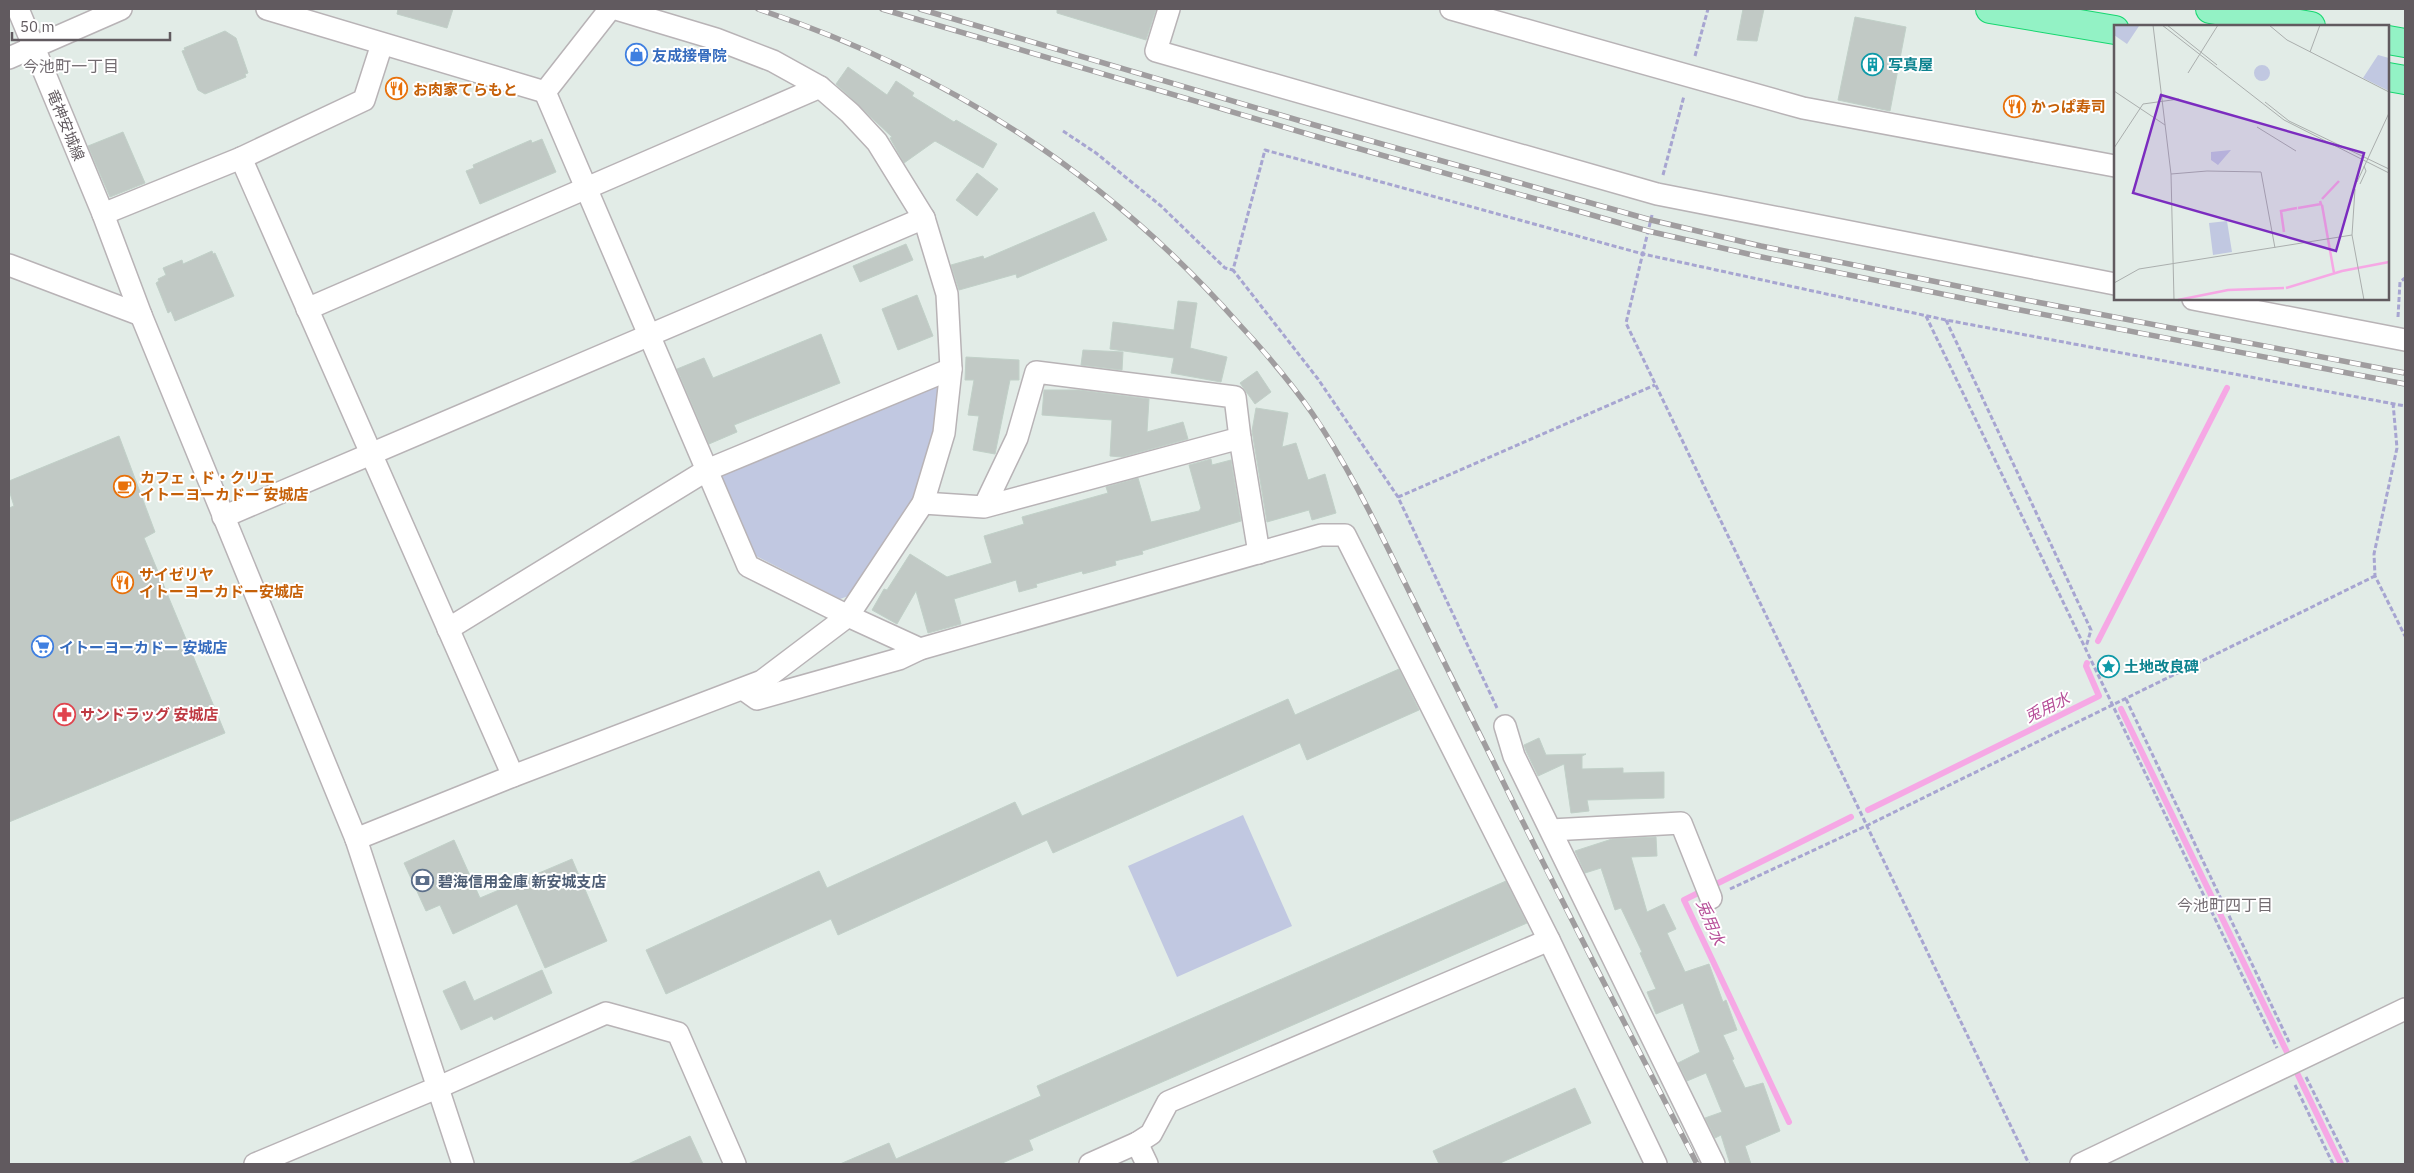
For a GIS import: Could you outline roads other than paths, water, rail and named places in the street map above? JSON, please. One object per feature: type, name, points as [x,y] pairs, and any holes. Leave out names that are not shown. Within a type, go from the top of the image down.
[{"type":"highway","points":[[1990,9],[2114,30]]},
{"type":"highway","points":[[2210,9],[2305,25]]},
{"type":"highway","points":[[2389,40],[2405,43]]},
{"type":"highway","points":[[2389,77],[2405,80]]},
{"type":"street","name":"竜神安城線","points":[[18,9],[103,214],[140,316],[356,840],[463,1164]]},
{"type":"street","points":[[9,58],[121,9]]},
{"type":"street","points":[[267,9],[545,92]]},
{"type":"street","points":[[545,92],[610,9]]},
{"type":"street","points":[[356,840],[513,776],[762,681],[848,616],[923,502],[944,433],[951,369],[947,294],[924,218],[877,142],[850,113],[820,87],[774,60],[716,39],[616,9]]},
{"type":"street","points":[[1170,9],[1156,51],[1657,194],[2114,284]]},
{"type":"street","points":[[1451,9],[1803,108],[2114,166]]},
{"type":"street","points":[[103,214],[241,158],[364,100],[382,44]]},
{"type":"street","points":[[307,309],[820,87]]},
{"type":"street","points":[[545,92],[748,566],[848,616],[920,649]]},
{"type":"street","points":[[241,158],[513,776]]},
{"type":"street","points":[[223,517],[924,218]]},
{"type":"street","points":[[9,265],[140,316]]},
{"type":"street","points":[[2204,300],[2262,305],[2401,339]]},
{"type":"street","points":[[448,629],[706,470],[951,369]]},
{"type":"street","points":[[984,507],[1017,438],[1036,372],[1235,397],[1259,553]]},
{"type":"street","points":[[923,502],[984,507],[1240,438]]},
{"type":"street","points":[[744,689],[757,699],[899,659],[920,649],[1321,535],[1344,534],[1549,940],[1656,1164]]},
{"type":"street","points":[[1505,726],[1514,756],[1714,1164]]},
{"type":"street","points":[[1551,830],[1681,823],[1711,898]]},
{"type":"street","points":[[1090,1164],[1137,1143],[1151,1134],[1168,1102],[1549,940]]},
{"type":"street","points":[[2080,1164],[2405,1008]]},
{"type":"street","points":[[255,1164],[439,1087],[606,1013],[678,1034],[734,1164]]},
{"type":"street","points":[[1137,1143],[1147,1164]]},
{"type":"waterway","name":"兎用水","points":[[2098,641],[2227,388]]},
{"type":"waterway","name":"兎用水","points":[[1868,810],[2099,696],[2086,666],[2087,663]]},
{"type":"waterway","points":[[2121,709],[2341,1164]]},
{"type":"waterway","name":"兎用水","points":[[1789,1122],[1684,900],[1851,817]]},
{"type":"railway","points":[[758,9],[828,35],[895,64],[958,97],[1019,133],[1078,174],[1133,219],[1187,269],[1286,378],[1325,432],[1360,492],[1594,964],[1697,1164]]},
{"type":"railway","points":[[882,9],[1311,135],[1648,231],[1757,256],[2015,309],[2405,384]]},
{"type":"railway","points":[[920,9],[1311,124],[1651,220],[1761,246],[2016,298],[2405,373]]},
{"type":"place","name":"友成接骨院","points":[[636,55]]},
{"type":"place","name":"写真屋","points":[[1872,64]]},
{"type":"place","name":"お肉家てらもと","points":[[397,89]]},
{"type":"place","name":"かっぱ寿司","points":[[2015,106]]},
{"type":"place","name":"カフェ・ド・クリエ イトーヨーカドー 安城店","points":[[124,486]]},
{"type":"place","name":"サイゼリヤ イトーヨーカドー安城店","points":[[123,583]]},
{"type":"place","name":"イトーヨーカドー 安城店","points":[[43,647]]},
{"type":"place","name":"土地改良碑","points":[[2108,666]]},
{"type":"place","name":"サンドラッグ 安城店","points":[[64,714]]},
{"type":"place","name":"碧海信用金庫 新安城支店","points":[[422,881]]},
{"type":"district","name":"今池町一丁目","points":[[71,66]]},
{"type":"district","name":"今池町四丁目","points":[[2225,905]]}]
